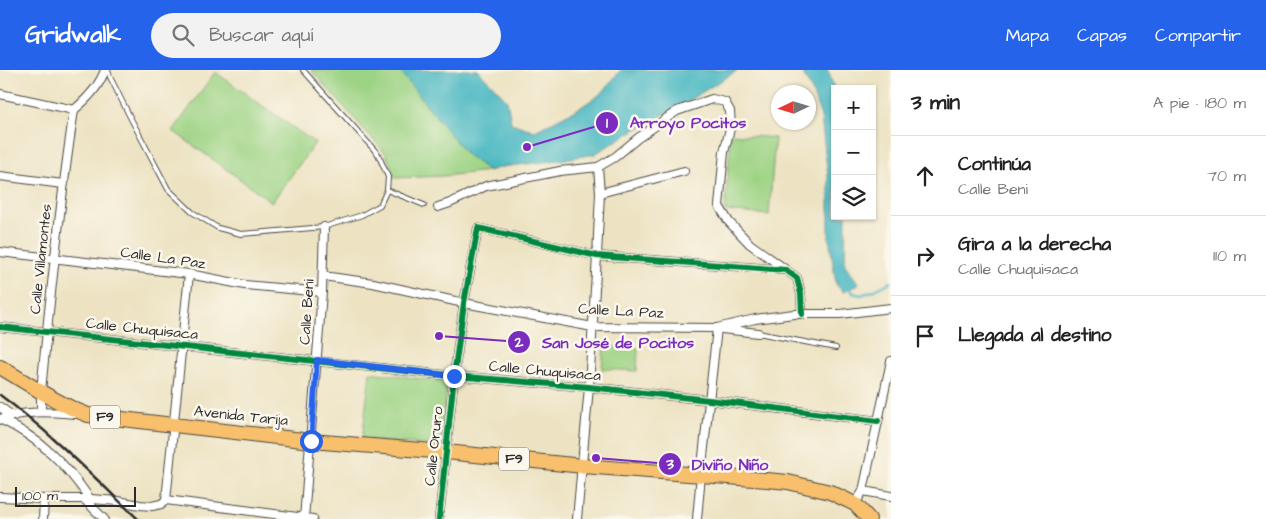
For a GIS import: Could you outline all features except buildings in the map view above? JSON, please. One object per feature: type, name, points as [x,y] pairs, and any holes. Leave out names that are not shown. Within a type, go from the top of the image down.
[{"type":"highway","name":"Avenida Tarija","points":[[0,367],[70,409],[88,415],[311,441],[583,466],[788,482],[830,492],[854,504],[869,519]]},
{"type":"street","points":[[0,94],[74,110],[94,91],[106,70]]},
{"type":"street","points":[[438,207],[486,186],[560,171],[598,167],[615,157],[638,138],[677,111],[712,98],[725,102],[730,111],[731,125],[724,152],[719,206],[729,222],[750,244],[797,278],[801,294],[802,314]]},
{"type":"street","name":"Calle Villamontes","points":[[41,412],[41,391],[54,257],[74,110]]},
{"type":"street","points":[[577,519],[583,466],[593,327],[600,193],[598,167]]},
{"type":"street","points":[[600,193],[684,171]]},
{"type":"street","points":[[0,176],[63,184]]},
{"type":"street","name":"Calle Beni","points":[[307,519],[323,276],[324,227]]},
{"type":"street","name":"Calle Oruro","points":[[439,519],[454,376],[464,303],[478,228],[597,256]]},
{"type":"street","name":"Calle La Paz","points":[[0,252],[188,274],[246,285],[322,292]]},
{"type":"street","points":[[597,256],[786,270]]},
{"type":"street","points":[[0,497],[87,499],[152,506],[161,504],[166,500],[188,274]]},
{"type":"street","name":"Calle La Paz","points":[[323,276],[373,283],[464,303],[593,327],[717,328],[755,319],[802,314],[840,314],[891,308]]},
{"type":"street","name":"Calle Chuquisaca","points":[[0,327],[454,376],[709,400],[878,421]]},
{"type":"street","points":[[697,519],[717,328],[758,333]]},
{"type":"street","points":[[854,504],[863,491],[891,362]]},
{"type":"street","points":[[0,407],[12,415]]},
{"type":"street","points":[[0,419],[12,415],[41,412],[88,415]]},
{"type":"street","points":[[0,419],[15,426],[52,452],[75,477],[87,499],[104,519]]},
{"type":"street","points":[[863,491],[891,496]]},
{"type":"street","points":[[43,519],[44,499]]},
{"type":"street","points":[[166,500],[307,519]]},
{"type":"lane","points":[[106,70],[128,116],[168,189],[192,212],[218,228],[241,234],[324,227],[362,215],[380,205],[387,190],[388,177],[378,154],[303,70]]},
{"type":"lane","points":[[387,190],[424,205]]},
{"type":"lane","points":[[758,333],[836,348]]},
{"type":"green space","points":[[311,70],[399,70],[466,154],[489,171],[444,176],[395,178],[386,154]]},
{"type":"green space","points":[[215,72],[315,143],[272,202],[173,131]]},
{"type":"green space","points":[[731,134],[775,138],[769,215],[725,211]]},
{"type":"green space","points":[[604,346],[638,348],[637,371],[602,369]]},
{"type":"green space","points":[[370,372],[446,382],[440,446],[362,440]]},
{"type":"water","points":[[399,70],[478,70],[507,100],[511,123],[535,131],[581,107],[602,93],[621,70],[738,70],[685,103],[629,133],[595,154],[502,167],[489,171],[466,154]]},
{"type":"water","points":[[799,70],[828,70],[833,85],[831,85],[831,220],[846,220],[845,265],[859,284],[843,292],[836,284],[829,237],[829,186],[821,116],[816,102],[816,85],[809,85]]},
{"type":"waterway","points":[[849,288],[853,293],[861,295],[891,282]]},
{"type":"railway","points":[[0,395],[54,439],[138,519]]},
{"type":"cycle path","points":[[439,519],[454,376],[464,303],[478,228],[597,256],[786,270],[797,278],[801,294],[802,314]]},
{"type":"cycle path","points":[[0,327],[454,376],[589,387],[878,421]]},
{"type":"place","name":"Arroyo Pocitos","points":[[527,147]]},
{"type":"place","name":"San José de Pocitos","points":[[439,336]]},
{"type":"place","name":"Diviño Niño","points":[[596,458]]},
{"type":"route","points":[[311,441],[317,360],[454,376]]}]
